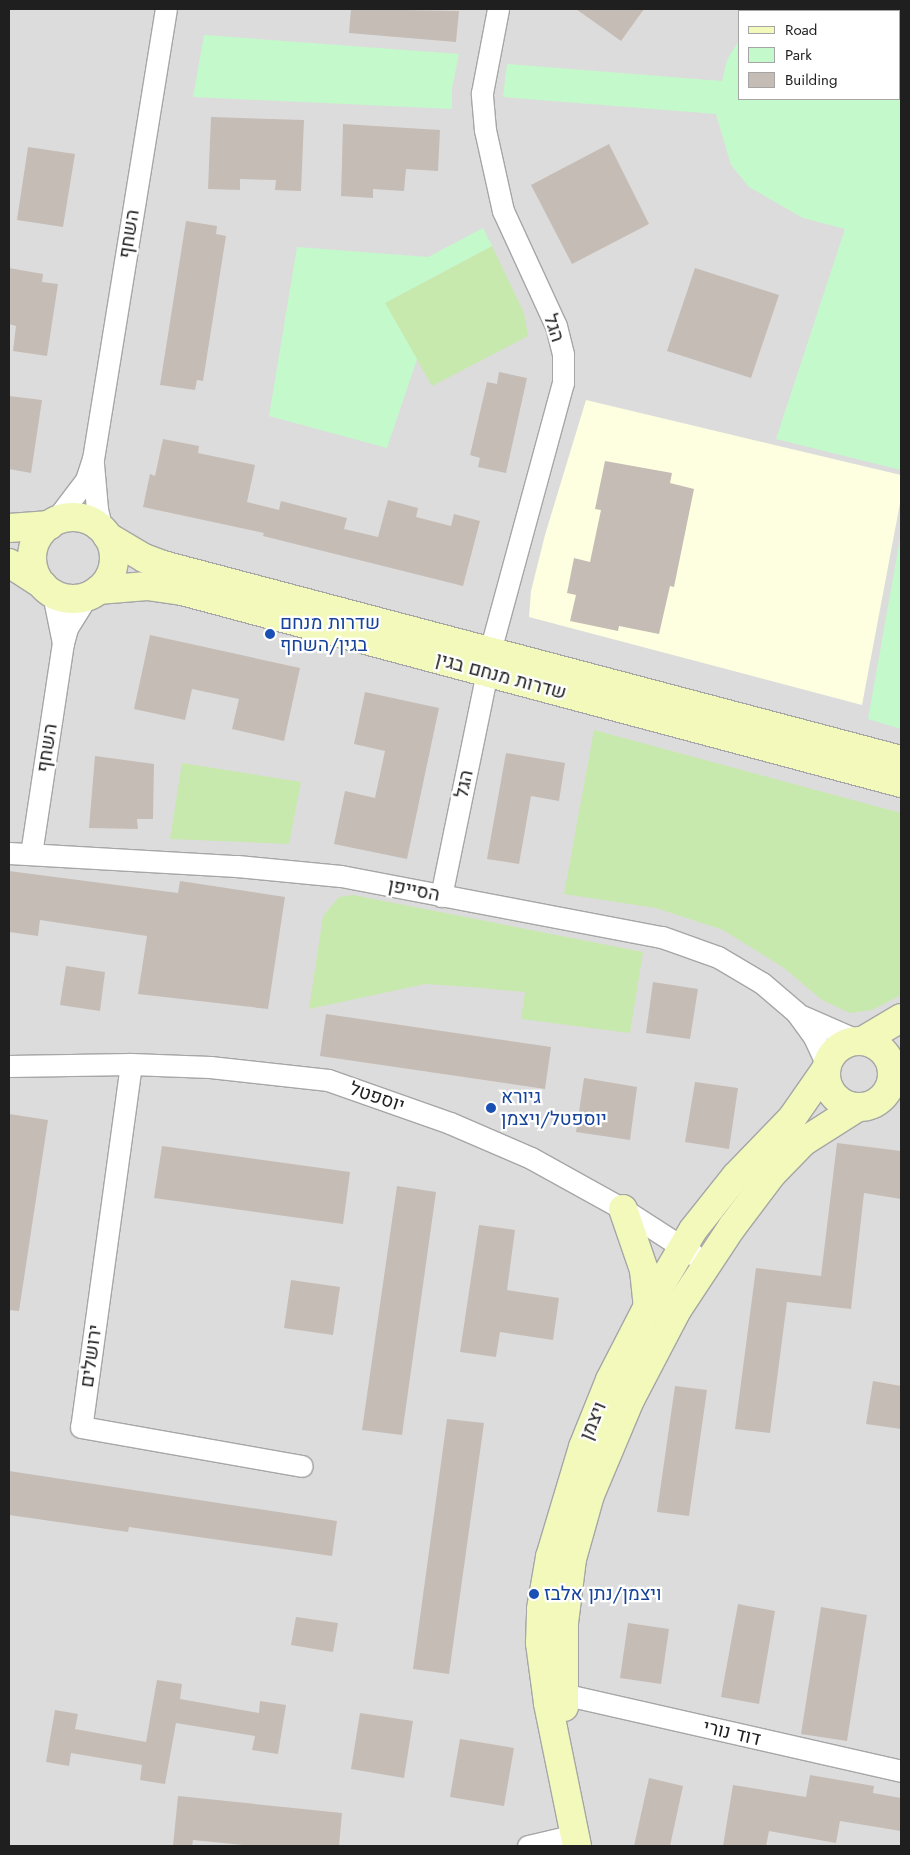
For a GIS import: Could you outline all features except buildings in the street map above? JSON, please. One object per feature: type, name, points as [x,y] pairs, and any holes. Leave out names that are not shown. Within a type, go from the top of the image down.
[{"type":"street","name":"השחף","points":[[52,524],[86,480],[93,459],[166,9]]},
{"type":"street","name":"הגל","points":[[441,896],[488,662],[563,384],[563,354],[556,326],[503,211],[485,130],[482,93],[498,9]]},
{"type":"street","name":"השחף","points":[[93,459],[97,509],[104,533]]},
{"type":"street","points":[[9,528],[52,524],[79,518],[104,533],[113,553],[113,567],[92,594],[72,599],[48,589],[9,563]]},
{"type":"street","points":[[48,589],[33,566],[32,552],[36,540],[52,524]]},
{"type":"street","name":"שדרות מנחם בגין","points":[[104,533],[144,558],[163,565],[901,783]]},
{"type":"street","name":"שדרות מנחם בגין","points":[[92,594],[147,586],[182,591],[901,760]]},
{"type":"street","name":"השחף","points":[[48,589],[63,643]]},
{"type":"street","name":"השחף","points":[[31,854],[63,643],[67,628],[92,594]]},
{"type":"street","name":"הסייפן","points":[[9,853],[341,876],[631,930],[692,945],[745,971],[796,1012],[814,1037],[827,1067]]},
{"type":"street","name":"הסייפן","points":[[796,1012],[861,1040]]},
{"type":"street","points":[[861,1040],[875,1044],[897,1071],[880,1100],[858,1107],[847,1105],[834,1096],[826,1080],[827,1067],[835,1050],[861,1040],[901,1018]]},
{"type":"street","name":"יוספטל","points":[[9,1066],[131,1064],[210,1067],[328,1080],[459,1126],[531,1158],[623,1209],[706,1264]]},
{"type":"street","name":"ירושלים","points":[[131,1064],[81,1427],[302,1466]]},
{"type":"street","name":"ויצמן","points":[[576,1841],[548,1703],[540,1643],[541,1609],[550,1557],[582,1447],[610,1380],[648,1306],[683,1247],[736,1176],[806,1101],[827,1067]]},
{"type":"street","name":"ויצמן","points":[[576,1841],[563,1694],[564,1623],[572,1559],[590,1495],[630,1400],[677,1310],[706,1264],[788,1155],[822,1128],[858,1107]]},
{"type":"street","points":[[623,1209],[644,1270],[648,1306]]},
{"type":"street","name":"דוד נורי","points":[[563,1694],[901,1771]]},
{"type":"street","points":[[528,1846],[576,1841]]},
{"type":"shaded area","points":[[9,9],[901,9],[901,1846],[9,1846]]},
{"type":"shaded area","points":[[586,400],[901,475],[901,498],[862,705],[529,617],[531,591],[545,535]]},
{"type":"green space","points":[[901,9],[901,470],[776,439],[845,229],[803,218],[749,187],[731,165],[716,114],[503,97],[507,64],[722,81],[727,60],[738,42],[738,100],[900,100],[900,10],[772,10]]},
{"type":"green space","points":[[204,35],[459,54],[452,88],[452,109],[193,97]]},
{"type":"green space","points":[[483,228],[492,246],[385,303],[417,359],[387,448],[269,416],[297,247],[428,257]]},
{"type":"green space","points":[[492,246],[524,313],[528,336],[432,386],[384,303]]},
{"type":"green space","points":[[901,533],[901,729],[868,719]]},
{"type":"green space","points":[[594,730],[901,813],[901,995],[872,1010],[850,1013],[822,1000],[784,968],[723,930],[656,908],[564,894]]},
{"type":"green space","points":[[182,763],[301,782],[289,844],[170,839]]},
{"type":"green space","points":[[353,895],[643,952],[630,1033],[521,1019],[525,992],[470,987],[425,984],[309,1009],[323,916],[339,897]]},
{"type":"place","name":"שדרות מנחם בגין/השחף","points":[[270,634]]},
{"type":"place","name":"גיורא יוספטל/ויצמן","points":[[491,1108]]},
{"type":"place","name":"ויצמן/נתן אלבז","points":[[534,1594]]}]
